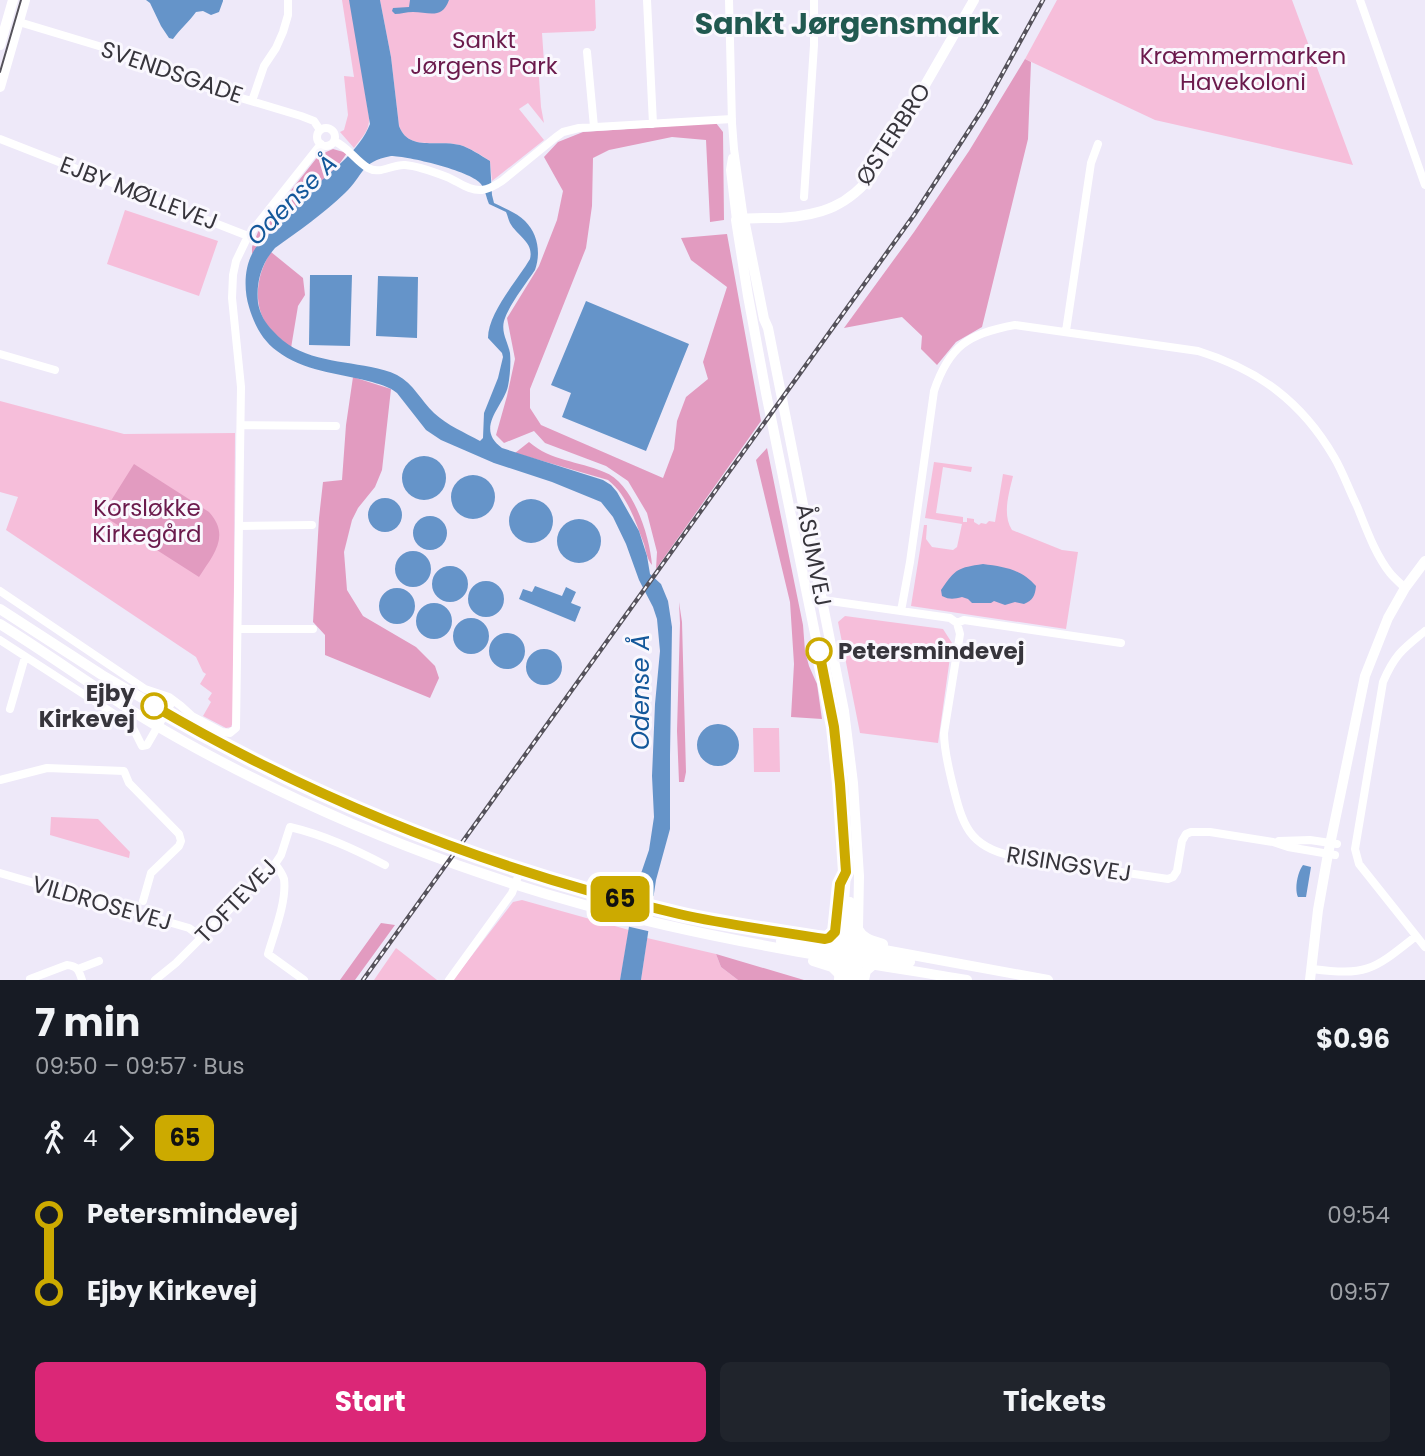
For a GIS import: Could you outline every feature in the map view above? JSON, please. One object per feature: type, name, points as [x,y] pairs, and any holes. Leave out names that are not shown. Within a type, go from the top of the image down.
[{"type":"main road","points":[[0,609],[102,675],[230,749],[301,784],[434,841],[520,871],[618,899],[727,923],[825,939],[873,965],[967,980]]},
{"type":"main road","points":[[0,624],[158,726],[299,800],[424,853],[516,885],[615,913],[740,940],[915,956],[1048,980]]},
{"type":"main road","points":[[858,929],[868,939],[915,956]]},
{"type":"main road","points":[[740,940],[781,954],[829,965],[842,978]]},
{"type":"main road","points":[[850,952],[939,966],[983,968]]},
{"type":"street","points":[[0,45],[13,0]]},
{"type":"street","points":[[0,87],[25,0]]},
{"type":"street","points":[[252,101],[264,66],[283,32],[288,15],[288,0]]},
{"type":"street","points":[[647,0],[653,124]]},
{"type":"street","points":[[729,0],[734,149],[730,170],[740,222]]},
{"type":"street","points":[[804,197],[814,46],[814,0]]},
{"type":"street","points":[[1362,0],[1425,185]]},
{"type":"street","name":"ØSTERBRO","points":[[740,222],[824,211],[841,204],[864,185],[875,172],[970,1]]},
{"type":"street","name":"SVENDSGADE","points":[[19,22],[102,47],[168,76],[308,118],[320,130]]},
{"type":"street","points":[[587,52],[594,127]]},
{"type":"street","points":[[334,141],[340,143],[368,168],[384,170],[396,165],[408,165],[448,178],[469,189],[481,190],[493,187],[563,132],[579,128],[732,119]]},
{"type":"street","points":[[326,128],[332,131],[334,141],[327,146],[321,144],[317,139],[320,130],[326,128]]},
{"type":"street","name":"EJBY MØLLEVEJ","points":[[0,139],[248,236],[321,144]]},
{"type":"street","points":[[1066,331],[1091,163],[1098,144]]},
{"type":"street","name":"ØSTERBRO","points":[[740,222],[760,223],[778,218]]},
{"type":"street","name":"ÅSUMVEJ","points":[[740,222],[768,328],[844,711],[853,783],[859,876],[858,929],[842,978]]},
{"type":"street","name":"ÅSUMVEJ","points":[[740,222],[748,296],[766,393],[834,727],[850,899],[850,952],[857,980]]},
{"type":"street","points":[[760,223],[751,234],[768,328]]},
{"type":"street","points":[[0,591],[145,689],[165,695],[192,716],[222,732],[233,732],[237,726],[241,387],[232,298],[233,275],[248,236]]},
{"type":"street","points":[[901,611],[933,397],[941,371],[955,350],[973,337],[995,328],[1015,325],[1198,351],[1226,359],[1251,373],[1307,416],[1336,459],[1378,554],[1390,573],[1405,588]]},
{"type":"street","points":[[0,354],[55,370]]},
{"type":"street","points":[[241,425],[336,426]]},
{"type":"street","points":[[239,526],[312,525]]},
{"type":"street","points":[[1416,936],[1373,967],[1358,972],[1311,975],[1318,910],[1365,676],[1388,618],[1425,561]]},
{"type":"street","points":[[810,602],[822,600],[950,618],[957,623],[964,620],[1121,643]]},
{"type":"street","name":"RISINGSVEJ","points":[[957,623],[960,634],[944,748],[961,816],[968,831],[979,843],[999,853],[1013,856],[1168,879],[1177,871],[1182,841],[1186,834],[1191,832],[1210,832],[1273,842],[1331,855]]},
{"type":"street","points":[[238,629],[313,629]]},
{"type":"street","points":[[1425,631],[1398,653],[1383,682],[1354,849],[1359,864],[1425,947]]},
{"type":"street","points":[[0,639],[122,719],[134,730],[142,746],[147,745],[173,700]]},
{"type":"street","points":[[10,709],[25,657]]},
{"type":"street","points":[[0,780],[47,768],[124,771],[129,783],[179,834],[181,841],[151,873],[143,901]]},
{"type":"street","name":"TOFTEVEJ","points":[[156,980],[275,864],[281,855],[290,827],[330,838],[385,865]]},
{"type":"street","name":"RISINGSVEJ","points":[[1273,842],[1310,840],[1333,843]]},
{"type":"street","points":[[275,864],[284,882],[283,898],[268,954],[304,980]]},
{"type":"street","points":[[449,980],[512,893],[520,871]]},
{"type":"street","points":[[825,939],[835,932],[840,884],[846,872]]},
{"type":"street","name":"VILDROSEVEJ","points":[[0,873],[189,928],[201,937]]},
{"type":"street","points":[[78,969],[99,961]]},
{"type":"street","points":[[30,979],[74,965],[82,980]]},
{"type":"street","points":[[864,980],[865,974],[873,965]]},
{"type":"green space","points":[[342,0],[349,0],[352,9],[369,117],[367,130],[354,148],[340,132],[344,130],[348,115],[344,76],[354,77]]},
{"type":"green space","name":"Sankt Jørgens Park","points":[[380,0],[595,0],[596,28],[594,31],[542,33],[544,62],[538,63],[544,123],[528,103],[519,109],[544,140],[492,181],[490,161],[472,150],[460,145],[417,142],[404,134],[399,126],[391,57]]},
{"type":"green space","name":"Kræmmermarken Havekoloni","points":[[1057,0],[1292,0],[1353,165],[1155,120],[1025,59]]},
{"type":"green space","points":[[1025,59],[1031,62],[1028,139],[982,327],[956,342],[937,365],[921,349],[922,336],[902,317],[844,328],[969,151]]},
{"type":"green space","points":[[716,123],[723,132],[724,220],[710,222],[706,140],[672,137],[609,150],[593,158],[592,206],[586,248],[530,389],[530,408],[541,425],[663,478],[674,449],[677,421],[686,397],[708,379],[703,362],[727,287],[691,260],[681,238],[727,234],[761,421],[656,569],[657,552],[647,513],[628,481],[606,466],[545,443],[534,431],[504,443],[496,435],[515,359],[507,318],[539,266],[557,220],[563,191],[544,157],[558,142],[583,132]]},
{"type":"green space","points":[[333,149],[347,153],[252,254],[258,232],[319,155]]},
{"type":"green space","points":[[125,210],[218,241],[199,296],[107,264]]},
{"type":"green space","points":[[271,252],[303,278],[305,295],[298,306],[291,348],[267,325],[259,307],[258,288],[262,269]]},
{"type":"green space","points":[[353,377],[391,389],[382,470],[375,487],[352,520],[344,552],[347,590],[363,616],[416,647],[435,666],[439,678],[430,698],[325,655],[325,635],[313,622],[323,482],[342,480]]},
{"type":"green space","name":"Korsløkke Kirkegård","points":[[0,401],[124,434],[235,433],[231,727],[226,728],[203,716],[211,702],[208,699],[212,693],[200,684],[206,674],[196,657],[6,530],[18,497],[0,492]]},
{"type":"green space","points":[[529,442],[556,457],[604,472],[623,487],[644,526],[652,565],[630,509],[615,486],[608,480],[515,453]]},
{"type":"green space","points":[[767,448],[803,625],[805,651],[817,684],[822,719],[791,717],[794,664],[790,602],[756,460]]},
{"type":"green space","points":[[934,462],[972,467],[971,472],[943,467],[936,513],[963,517],[963,522],[967,522],[967,518],[974,519],[979,525],[995,522],[1003,474],[1013,476],[1007,511],[1012,530],[1062,550],[1078,552],[1066,629],[911,606],[924,525],[927,525],[926,539],[932,547],[953,550],[957,547],[962,524],[925,518]]},
{"type":"green space","points":[[134,464],[209,512],[215,521],[219,529],[218,545],[199,577],[102,515]]},
{"type":"green space","points":[[679,602],[682,622],[686,772],[684,782],[679,782],[677,731]]},
{"type":"green space","points":[[845,616],[943,629],[952,643],[938,743],[860,733],[838,622]]},
{"type":"green space","points":[[753,728],[779,728],[780,772],[754,772]]},
{"type":"green space","points":[[51,817],[98,819],[130,852],[129,858],[50,835]]},
{"type":"green space","points":[[522,900],[629,930],[620,980],[453,980],[513,902]]},
{"type":"green space","points":[[381,923],[395,925],[355,980],[340,980]]},
{"type":"green space","points":[[647,938],[716,954],[721,967],[738,980],[641,980]]},
{"type":"green space","points":[[396,948],[437,980],[374,980]]},
{"type":"green space","points":[[716,954],[804,980],[738,980],[721,967]]},
{"type":"water","points":[[146,0],[223,1],[219,12],[211,15],[203,11],[196,12],[173,39],[169,38]]},
{"type":"water","points":[[349,0],[380,0],[391,57],[399,126],[404,134],[417,142],[460,145],[490,161],[494,203],[522,218],[535,238],[538,250],[535,270],[513,302],[503,325],[510,353],[510,374],[508,386],[491,425],[494,440],[502,448],[603,480],[611,485],[639,531],[650,574],[661,584],[668,601],[672,627],[670,829],[656,880],[641,980],[620,980],[635,891],[649,850],[654,817],[652,776],[660,651],[653,607],[613,517],[601,502],[494,463],[441,440],[426,430],[397,393],[390,389],[309,367],[287,358],[263,337],[249,307],[246,294],[247,266],[254,251],[298,203],[353,151],[370,124]],"holes":[[[391,156],[424,161],[474,178],[483,187],[489,204],[506,212],[513,228],[530,248],[530,259],[498,308],[489,328],[488,338],[503,357],[484,413],[483,438],[480,441],[439,418],[408,383],[397,375],[318,357],[294,348],[270,328],[259,307],[260,274],[275,248],[337,200],[373,162]]]},
{"type":"water","points":[[410,0],[449,0],[438,13],[395,14],[392,11],[393,8],[409,7]]},
{"type":"water","points":[[310,275],[352,275],[350,346],[309,345]]},
{"type":"water","points":[[378,276],[418,277],[417,338],[376,336]]},
{"type":"water","points":[[586,301],[689,344],[646,451],[562,417],[571,393],[551,385]]},
{"type":"water","points":[[424,456],[439,463],[446,478],[439,493],[424,500],[409,493],[402,478],[409,463]]},
{"type":"water","points":[[473,475],[488,482],[495,497],[488,512],[473,519],[458,512],[451,497],[458,482]]},
{"type":"water","points":[[385,498],[397,503],[402,515],[397,527],[385,532],[373,527],[368,515],[373,503]]},
{"type":"water","points":[[531,499],[547,505],[553,521],[547,537],[531,543],[515,537],[509,521],[515,505]]},
{"type":"water","points":[[430,516],[442,521],[447,533],[442,545],[430,550],[418,545],[413,533],[418,521]]},
{"type":"water","points":[[579,519],[595,525],[601,541],[595,557],[579,563],[563,557],[557,541],[563,525]]},
{"type":"water","points":[[413,551],[426,556],[431,569],[426,582],[413,587],[400,582],[395,569],[400,556]]},
{"type":"water","points":[[983,564],[1018,572],[1036,586],[1033,597],[1024,604],[1015,602],[1005,605],[994,601],[972,603],[962,597],[952,599],[942,596],[941,590],[954,573],[963,568]]},
{"type":"water","points":[[450,566],[463,571],[468,584],[463,597],[450,602],[437,597],[432,584],[437,571]]},
{"type":"water","points":[[486,581],[499,586],[504,599],[499,612],[486,617],[473,612],[468,599],[473,586]]},
{"type":"water","points":[[535,586],[562,596],[566,587],[576,592],[571,603],[581,607],[575,622],[519,599],[523,589],[532,592]]},
{"type":"water","points":[[397,588],[410,593],[415,606],[410,619],[397,624],[384,619],[379,606],[384,593]]},
{"type":"water","points":[[434,603],[447,608],[452,621],[447,634],[434,639],[421,634],[416,621],[421,608]]},
{"type":"water","points":[[471,618],[484,623],[489,636],[484,649],[471,654],[458,649],[453,636],[458,623]]},
{"type":"water","points":[[507,633],[520,638],[525,651],[520,664],[507,669],[494,664],[489,651],[494,638]]},
{"type":"water","points":[[544,649],[557,654],[562,667],[557,680],[544,685],[531,680],[526,667],[531,654]]},
{"type":"water","points":[[718,724],[733,730],[739,745],[733,760],[718,766],[703,760],[697,745],[703,730]]},
{"type":"water","points":[[1303,865],[1311,867],[1306,897],[1298,897],[1297,880]]},
{"type":"pier","points":[[631,891],[657,897],[652,932],[626,926]]},
{"type":"tram line","points":[[0,72],[21,0]]},
{"type":"railway","points":[[363,980],[914,215],[984,107],[1043,0]]},
{"type":"bus line","name":"65","points":[[154,706],[230,749],[301,784],[388,822],[520,871],[679,914],[825,939],[835,932],[840,884],[846,872],[834,727],[819,651]]},
{"type":"place","name":"Petersmindevej","points":[[819,651]]},
{"type":"place","name":"Ejby Kirkevej","points":[[154,706]]},
{"type":"district","name":"Sankt Jørgensmark","points":[[847,24]]},
{"type":"water label","name":"Odense Å","points":[[292,200]]},
{"type":"water label","name":"Odense Å","points":[[641,692]]}]
